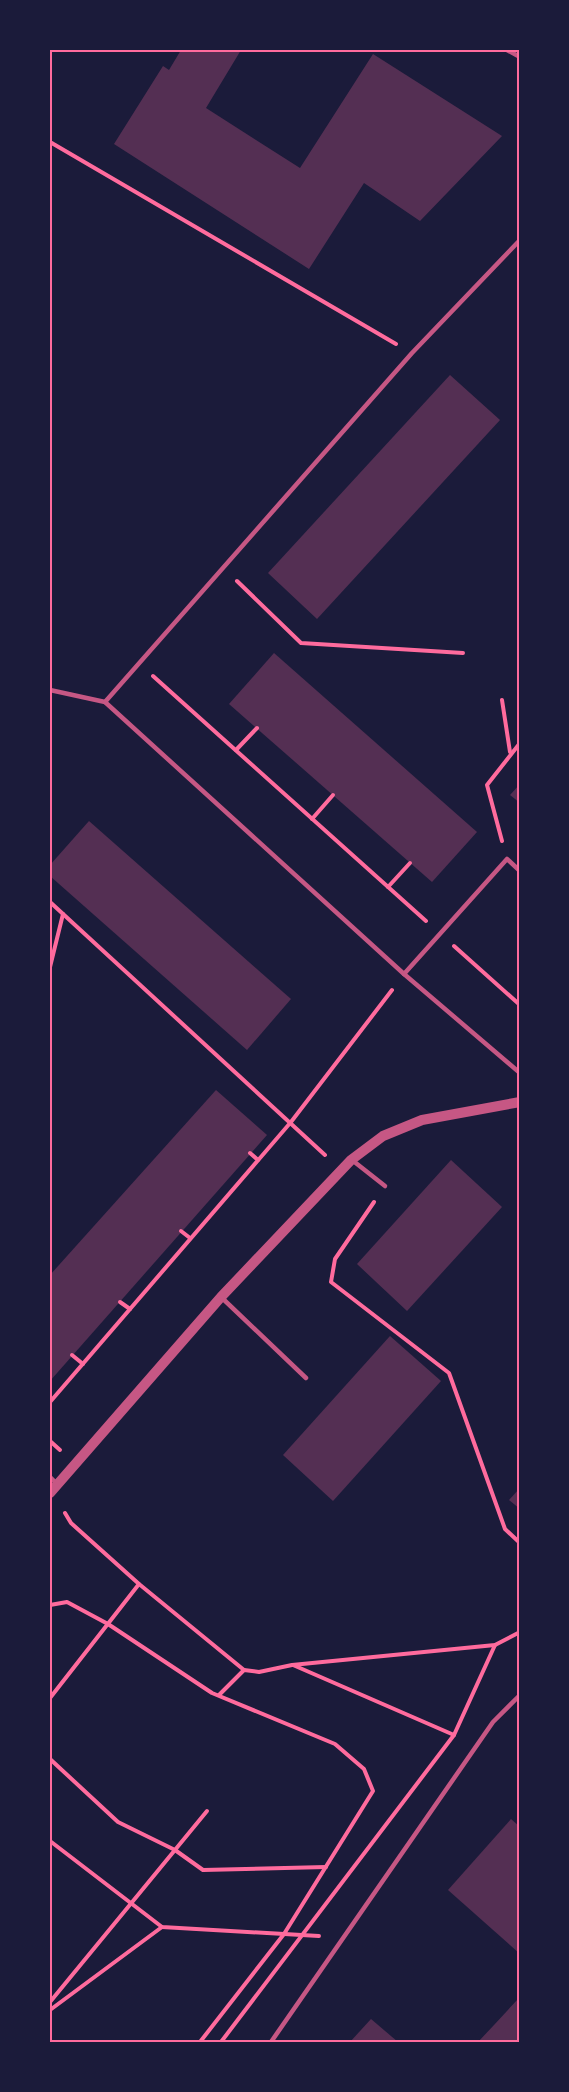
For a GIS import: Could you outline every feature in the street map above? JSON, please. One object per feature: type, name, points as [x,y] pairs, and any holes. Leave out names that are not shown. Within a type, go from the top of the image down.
[{"type":"street","points":[[50,1493],[53,1480],[351,1160],[383,1136],[422,1120],[519,1102]]},
{"type":"lane","points":[[507,50],[519,57]]},
{"type":"lane","points":[[105,702],[412,353],[519,240]]},
{"type":"lane","points":[[50,690],[105,702],[404,974],[519,1073]]},
{"type":"lane","points":[[404,974],[507,859],[519,871]]},
{"type":"lane","points":[[351,1160],[385,1186]]},
{"type":"lane","points":[[221,1297],[306,1378]]},
{"type":"lane","points":[[271,2043],[493,1722],[519,1695]]},
{"type":"path","points":[[50,142],[412,353]]},
{"type":"path","points":[[224,568],[301,643],[463,653]]},
{"type":"path","points":[[139,663],[519,1005]]},
{"type":"path","points":[[502,700],[510,753]]},
{"type":"path","points":[[236,750],[257,728]]},
{"type":"path","points":[[507,859],[487,785],[519,743]]},
{"type":"path","points":[[312,819],[333,795]]},
{"type":"path","points":[[388,887],[410,863]]},
{"type":"path","points":[[50,902],[341,1170]]},
{"type":"path","points":[[50,967],[63,914]]},
{"type":"path","points":[[50,1402],[291,1122],[404,974]]},
{"type":"path","points":[[250,1153],[258,1160]]},
{"type":"path","points":[[385,1186],[335,1259],[331,1282],[449,1373],[505,1529],[519,1543]]},
{"type":"path","points":[[181,1231],[190,1239]]},
{"type":"path","points":[[120,1302],[130,1309]]},
{"type":"path","points":[[72,1355],[83,1364]]},
{"type":"path","points":[[65,1513],[71,1523],[139,1584],[244,1670],[259,1672],[292,1665],[495,1645],[519,1632]]},
{"type":"path","points":[[50,1698],[139,1584]]},
{"type":"path","points":[[50,1605],[68,1602],[108,1624],[219,1695],[335,1744],[364,1769],[373,1791],[284,1934],[200,2043]]},
{"type":"path","points":[[221,2043],[454,1735],[495,1645]]},
{"type":"path","points":[[292,1665],[454,1735]]},
{"type":"path","points":[[219,1695],[244,1670]]},
{"type":"path","points":[[50,1758],[117,1822],[175,1850],[203,1870],[326,1867]]},
{"type":"path","points":[[50,2002],[207,1811]]},
{"type":"path","points":[[50,1842],[162,1927],[344,1937]]},
{"type":"path","points":[[50,2010],[162,1927]]},
{"type":"building","points":[[181,50],[241,50],[206,108],[300,168],[373,54],[502,136],[420,221],[364,183],[309,269],[114,144],[163,66],[169,70]]},
{"type":"building","points":[[450,375],[500,420],[317,619],[268,573]]},
{"type":"building","points":[[274,653],[477,832],[432,882],[229,704]]},
{"type":"building","points":[[520,784],[520,803],[510,795]]},
{"type":"building","points":[[89,821],[291,999],[247,1050],[50,876],[50,865]]},
{"type":"building","points":[[216,1090],[267,1135],[50,1381],[50,1275]]},
{"type":"building","points":[[451,1160],[502,1207],[407,1311],[357,1264]]},
{"type":"building","points":[[390,1336],[441,1381],[333,1501],[283,1455]]},
{"type":"building","points":[[520,1488],[520,1509],[509,1500]]},
{"type":"building","points":[[511,1819],[520,1827],[520,1954],[448,1890]]},
{"type":"building","points":[[518,1999],[520,2042],[478,2042],[494,2025]]},
{"type":"building","points":[[371,2019],[398,2042],[350,2042]]}]
